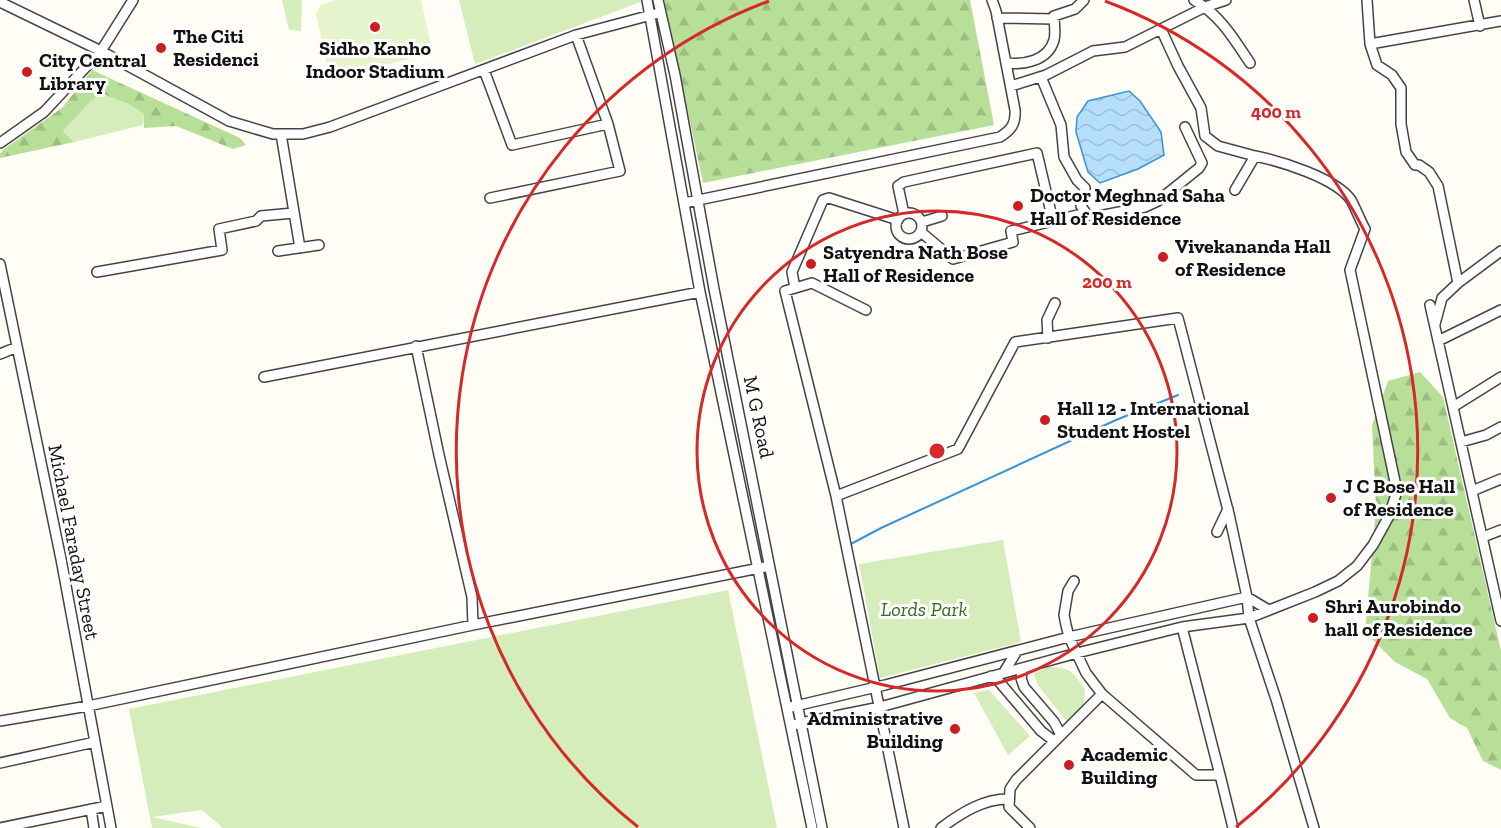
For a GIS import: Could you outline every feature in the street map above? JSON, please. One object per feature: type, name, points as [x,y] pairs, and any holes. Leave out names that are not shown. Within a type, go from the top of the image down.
[{"type":"street","points":[[0,143],[44,112],[101,51],[133,0]]},
{"type":"street","points":[[647,0],[656,14]]},
{"type":"street","points":[[658,0],[656,14],[692,252],[759,568],[792,707],[1069,637],[1247,597],[1268,609]]},
{"type":"street","points":[[684,203],[1000,137],[1010,130],[1016,120],[992,0]]},
{"type":"street","points":[[1006,63],[1033,62],[1047,52],[1054,40],[1054,16],[1075,9],[1084,0]]},
{"type":"street","points":[[1194,0],[1205,6],[1228,30],[1250,63]]},
{"type":"street","points":[[1011,86],[1041,76],[1093,51],[1125,47],[1205,6],[1226,0]]},
{"type":"street","points":[[1366,0],[1370,44],[1377,65],[1392,75],[1401,88],[1401,124],[1406,152],[1415,165],[1429,172],[1438,186],[1458,283]]},
{"type":"street","points":[[1474,0],[1480,26]]},
{"type":"street","points":[[0,2],[101,51],[229,121],[273,134],[303,134],[330,127],[576,35],[656,14]]},
{"type":"street","name":"M G Road","points":[[656,14],[699,200],[714,289],[770,566],[792,707],[822,828]]},
{"type":"street","points":[[997,18],[1054,19]]},
{"type":"street","points":[[1370,44],[1501,21]]},
{"type":"street","points":[[812,828],[796,724],[880,707],[1004,672],[1182,627],[1249,618],[1338,581],[1357,566],[1373,545],[1389,516],[1397,491],[1350,270],[1365,229],[1351,200],[1340,188],[1285,162],[1218,146],[1205,136],[1201,108],[1161,29]]},
{"type":"street","points":[[490,198],[620,171],[608,124],[576,35]]},
{"type":"street","points":[[484,70],[512,145],[608,124]]},
{"type":"street","points":[[1041,76],[1061,125],[1064,157],[1077,180],[1085,188],[1081,206],[1086,213],[1094,217],[1145,207],[1158,201],[1199,168],[1202,163],[1185,127]]},
{"type":"street","points":[[281,134],[300,248]]},
{"type":"street","points":[[795,288],[792,272],[823,200],[829,198],[901,217],[908,213],[916,215],[922,222],[921,232],[913,239],[904,239],[896,229],[901,217],[898,186],[904,182],[1036,153],[1053,221]]},
{"type":"street","points":[[1234,190],[1255,156]]},
{"type":"street","points":[[97,272],[222,250],[219,229],[256,221],[261,216],[294,213]]},
{"type":"street","points":[[921,232],[953,259],[1013,242],[1011,231],[1086,213]]},
{"type":"street","points":[[922,222],[942,216]]},
{"type":"street","points":[[278,251],[319,246]]},
{"type":"street","points":[[1435,326],[1442,298],[1501,251]]},
{"type":"street","name":"Michael Faraday Street","points":[[0,264],[61,559],[111,828]]},
{"type":"street","points":[[866,310],[812,283],[785,291],[836,496],[904,828]]},
{"type":"street","points":[[264,377],[316,368],[357,357],[700,292]]},
{"type":"street","points":[[1048,338],[1047,320],[1055,303]]},
{"type":"street","points":[[1430,305],[1483,537],[1497,580],[1501,621]]},
{"type":"street","points":[[1438,341],[1501,310]]},
{"type":"street","points":[[836,496],[958,449],[1015,342],[1178,318],[1228,509],[1247,597],[1249,618],[1276,699],[1314,828]]},
{"type":"street","points":[[416,346],[472,597],[473,625]]},
{"type":"street","points":[[0,354],[17,347]]},
{"type":"street","points":[[1453,407],[1501,377]]},
{"type":"street","points":[[1461,442],[1486,435],[1501,427]]},
{"type":"street","points":[[1472,491],[1501,479]]},
{"type":"street","points":[[1217,532],[1228,509]]},
{"type":"street","points":[[1483,537],[1501,530]]},
{"type":"street","points":[[0,721],[88,706],[473,625],[770,566]]},
{"type":"street","points":[[1074,581],[1068,591],[1064,615],[1069,637],[1086,673],[1102,694],[1196,775],[1220,775]]},
{"type":"street","points":[[1103,646],[1126,624]]},
{"type":"street","points":[[1182,627],[1233,828]]},
{"type":"street","points":[[1004,672],[1017,651]]},
{"type":"street","points":[[1000,655],[1004,672]]},
{"type":"street","points":[[1023,668],[1021,678],[1024,687],[1054,722],[1058,738]]},
{"type":"street","points":[[991,676],[1011,693],[1041,731],[1058,738]]},
{"type":"street","points":[[1011,693],[1017,686],[1024,687]]},
{"type":"street","points":[[1030,828],[1009,807],[1010,789],[1016,780],[1102,694]]},
{"type":"street","points":[[0,762],[95,742]]},
{"type":"street","points":[[941,828],[958,815],[992,799],[1008,799]]},
{"type":"street","points":[[0,828],[35,824],[107,806]]},
{"type":"street","points":[[91,809],[94,828]]},
{"type":"green space","points":[[282,0],[302,0],[301,31],[289,30]]},
{"type":"green space","points":[[336,0],[421,0],[431,45],[429,50],[418,57],[347,74],[333,73],[326,61],[316,13],[321,5]]},
{"type":"green space","points":[[459,0],[643,0],[643,1],[475,64]]},
{"type":"green space","points":[[664,0],[970,0],[994,125],[703,183]]},
{"type":"green space","points":[[92,70],[240,138],[246,145],[233,149],[176,126],[144,128],[144,114],[103,94],[92,100],[63,131],[74,142],[0,158],[4,149],[62,108]]},
{"type":"green space","points":[[103,94],[129,104],[144,114],[143,125],[74,142],[63,131],[92,100]]},
{"type":"green space","points":[[1420,372],[1443,397],[1501,651],[1501,770],[1483,761],[1467,728],[1450,718],[1427,679],[1395,662],[1365,632],[1376,508],[1372,425],[1388,381]]},
{"type":"green space","name":"Lords Park","points":[[1003,540],[1021,642],[880,678],[859,564]]},
{"type":"green space","points":[[728,590],[777,828],[223,828],[202,810],[152,817],[201,828],[152,828],[129,709]]},
{"type":"green space","points":[[1048,667],[1067,669],[1085,689],[1083,709],[1067,722],[1037,684],[1034,673]]},
{"type":"green space","points":[[989,690],[1030,736],[1008,755],[974,693]]},
{"type":"water","points":[[1129,91],[1140,101],[1161,132],[1164,155],[1138,169],[1100,183],[1088,172],[1076,132],[1077,117],[1088,101]]},
{"type":"waterway","points":[[849,545],[881,528],[1116,420],[1178,395]]},
{"type":"place","name":"Sidho Kanho Indoor Stadium","points":[[375,27]]},
{"type":"place","name":"The Citi Residenci","points":[[161,48]]},
{"type":"place","name":"City Central Library","points":[[27,72]]},
{"type":"place","name":"Doctor Meghnad Saha Hall of Residence","points":[[1018,206]]},
{"type":"place","name":"Vivekananda Hall of Residence","points":[[1163,257]]},
{"type":"place","name":"Satyendra Nath Bose Hall of Residence","points":[[811,264]]},
{"type":"place","name":"Hall 12 - International Student Hostel","points":[[1045,420]]},
{"type":"place","name":"J C Bose Hall of Residence","points":[[1331,498]]},
{"type":"place","name":"Shri Aurobindo hall of Residence","points":[[1313,618]]},
{"type":"place","name":"Administrative Building","points":[[955,729]]},
{"type":"place","name":"Academic Building","points":[[1069,765]]}]
